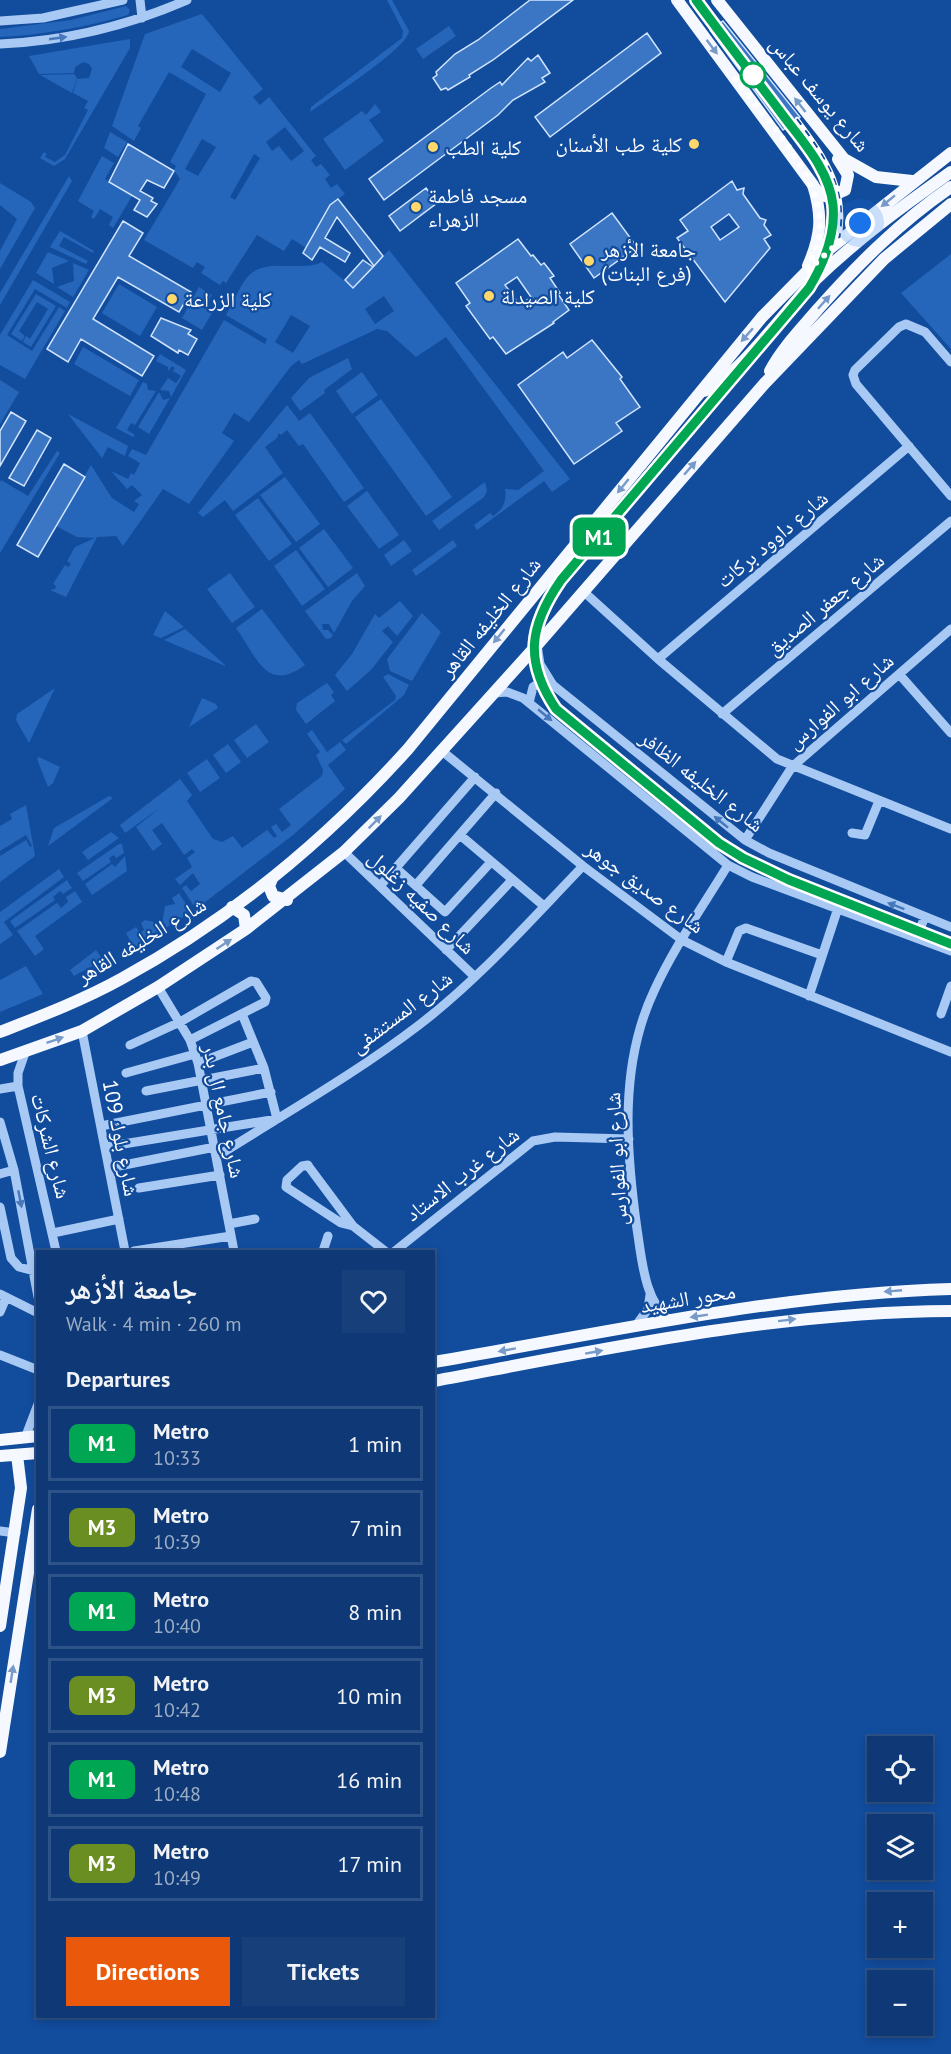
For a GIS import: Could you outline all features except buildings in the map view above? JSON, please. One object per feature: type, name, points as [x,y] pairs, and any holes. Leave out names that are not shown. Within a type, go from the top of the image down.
[{"type":"main road","points":[[677,0],[813,185],[821,195],[829,197],[842,193],[848,183],[847,171],[825,137]]},
{"type":"main road","name":"شارع يوسف عباس","points":[[717,0],[844,159],[876,177],[912,181]]},
{"type":"main road","name":"شارع الخليفه القاهر","points":[[0,1032],[120,980],[232,908],[272,879],[367,795],[408,749],[762,318],[842,238],[912,181],[951,153]]},
{"type":"main road","points":[[699,393],[717,385],[731,373],[791,305],[849,249],[951,172]]},
{"type":"main road","points":[[805,273],[819,241],[820,230],[819,207],[813,185]]},
{"type":"main road","points":[[765,383],[782,351],[864,258],[904,222],[951,187]]},
{"type":"main road","points":[[0,1060],[82,1031],[158,987],[286,900],[344,852],[442,751],[765,383],[884,259],[951,204]]},
{"type":"main road","points":[[272,879],[269,886],[273,896],[286,900]]},
{"type":"main road","points":[[232,908],[244,915],[246,929]]},
{"type":"main road","name":"محور الشهيد","points":[[435,1362],[670,1321],[808,1300],[902,1290],[951,1289]]},
{"type":"main road","name":"محور الشهيد","points":[[435,1381],[773,1322],[857,1313],[951,1311]]},
{"type":"main road","points":[[0,1440],[31,1437]]},
{"type":"main road","points":[[0,1456],[36,1453]]},
{"type":"main road","points":[[0,1622],[16,1533],[22,1479],[17,1455]]},
{"type":"main road","points":[[19,1508],[36,1510]]},
{"type":"main road","points":[[0,1752],[36,1517]]},
{"type":"street","points":[[0,21],[43,18],[123,0]]},
{"type":"street","points":[[140,0],[142,18]]},
{"type":"street","points":[[0,44],[77,35],[142,18],[187,0]]},
{"type":"street","points":[[951,362],[925,332],[906,324],[899,327],[855,370],[853,375],[856,384],[951,496]]},
{"type":"street","name":"شارع داوود بركات","points":[[658,659],[909,446]]},
{"type":"street","name":"شارع جعفر الصديق","points":[[722,714],[951,521]]},
{"type":"street","points":[[583,591],[658,659],[769,753],[792,767],[951,829]]},
{"type":"street","name":"شارع ابو الفوارس","points":[[745,840],[792,767],[951,629]]},
{"type":"street","points":[[529,703],[533,687],[547,679],[540,664],[537,645]]},
{"type":"street","points":[[899,674],[951,733]]},
{"type":"street","name":"شارع الخليفه الظافر","points":[[547,679],[745,840],[769,853],[951,927]]},
{"type":"street","points":[[494,693],[513,693],[529,703],[728,865],[752,877],[951,951]]},
{"type":"street","name":"شارع صديق جوهر","points":[[442,751],[496,793],[582,866],[682,940],[726,962],[951,1052]]},
{"type":"street","points":[[380,886],[475,777]]},
{"type":"street","points":[[416,885],[496,793]]},
{"type":"street","points":[[852,832],[865,835],[879,801]]},
{"type":"street","points":[[459,836],[544,906]]},
{"type":"street","name":"شارع صفيه زغلول","points":[[344,852],[475,977]]},
{"type":"street","points":[[396,868],[445,912],[491,862]]},
{"type":"street","name":"شارع ابو الفوارس","points":[[670,1321],[660,1312],[650,1295],[634,1209],[629,1140],[630,1080],[643,1017],[666,966],[728,865]]},
{"type":"street","name":"شارع المستشفى","points":[[215,1152],[277,1119],[417,1027],[475,977],[582,866]]},
{"type":"street","points":[[446,950],[512,880]]},
{"type":"street","points":[[809,996],[838,908]]},
{"type":"street","points":[[916,938],[925,917]]},
{"type":"street","points":[[726,962],[739,931],[746,928],[822,955]]},
{"type":"street","points":[[130,1045],[180,1022],[254,981],[267,999],[190,1040]]},
{"type":"street","points":[[941,1014],[951,986]]},
{"type":"street","name":"شارع جامع ال بدر","points":[[158,987],[190,1040],[196,1059],[212,1129],[234,1250]]},
{"type":"street","points":[[105,1148],[277,1119],[264,1068],[242,1014]]},
{"type":"street","name":"شارع بلوك 109","points":[[82,1031],[124,1250]]},
{"type":"street","points":[[126,1072],[196,1059],[253,1042]]},
{"type":"street","name":"شارع الشركات","points":[[26,1050],[18,1073],[18,1086],[56,1250]]},
{"type":"street","points":[[146,1091],[264,1068]]},
{"type":"street","points":[[0,1089],[18,1086]]},
{"type":"street","points":[[101,1126],[271,1092]]},
{"type":"street","name":"شارع الشركات","points":[[0,1122],[14,1170],[36,1284]]},
{"type":"street","name":"شارع غرب الاستاد","points":[[396,1250],[533,1141],[555,1137],[629,1140]]},
{"type":"street","points":[[109,1168],[215,1152]]},
{"type":"street","points":[[353,1226],[341,1223],[288,1188],[286,1181],[302,1166],[308,1165],[353,1226],[385,1250]]},
{"type":"street","points":[[0,1174],[14,1170]]},
{"type":"street","points":[[139,1188],[220,1175]]},
{"type":"street","points":[[0,1207],[11,1258],[18,1267],[34,1271]]},
{"type":"street","points":[[53,1233],[119,1219]]},
{"type":"street","points":[[229,1224],[255,1219]]},
{"type":"street","points":[[140,1250],[231,1236]]},
{"type":"street","points":[[323,1250],[328,1236]]},
{"type":"street","points":[[635,1327],[648,1309],[650,1295]]},
{"type":"street","points":[[0,1312],[3,1296],[36,1312]]},
{"type":"street","points":[[0,1355],[36,1369]]},
{"type":"street","points":[[31,1437],[36,1412]]},
{"type":"street","points":[[0,1531],[16,1533]]},
{"type":"shaded area","points":[[387,0],[392,0],[409,31],[405,39],[382,61],[310,112],[311,107],[402,38],[403,31]]},
{"type":"shaded area","points":[[126,6],[130,10],[128,15],[96,23],[64,30],[0,37],[0,29],[71,20]]},
{"type":"shaded area","points":[[202,14],[263,89],[253,97],[260,105],[269,97],[316,156],[311,160],[316,167],[321,164],[330,175],[325,179],[331,188],[337,184],[345,194],[330,205],[306,248],[292,239],[284,251],[257,235],[226,283],[223,281],[220,285],[201,273],[205,267],[197,262],[193,268],[144,240],[180,179],[174,170],[176,166],[170,162],[206,94],[169,72],[138,126],[141,128],[134,141],[112,126],[145,34]],"holes":[[[192,49],[231,73],[220,92],[181,67]],[[285,127],[304,151],[291,161],[279,146],[272,151],[266,142]],[[202,139],[216,147],[198,176],[185,169]],[[254,154],[260,158],[235,200],[230,197]]]},
{"type":"shaded area","points":[[449,26],[456,36],[423,59],[416,49]]},
{"type":"shaded area","points":[[130,39],[130,48],[65,159],[54,166],[40,158],[44,152],[47,154],[45,157],[55,162],[65,155],[88,110],[84,108],[88,101],[73,93],[77,79],[89,78],[92,69],[89,64],[83,62],[75,67],[74,73],[39,74],[29,56]]},
{"type":"shaded area","points":[[74,74],[77,78],[72,93],[40,75]]},
{"type":"shaded area","points":[[375,104],[381,112],[369,120],[384,141],[345,170],[323,139],[362,111],[366,115]]},
{"type":"shaded area","points":[[110,132],[127,142],[118,157],[104,148]]},
{"type":"shaded area","points":[[102,156],[114,163],[105,179],[132,196],[113,228],[109,225],[113,217],[100,209],[94,219],[91,217],[94,211],[78,201]]},
{"type":"shaded area","points":[[69,176],[72,181],[0,305],[0,293]]},
{"type":"shaded area","points":[[0,183],[31,202],[35,208],[0,269],[0,251],[17,219],[0,205]]},
{"type":"shaded area","points":[[60,231],[94,251],[93,253],[64,237],[59,246],[88,261],[86,264],[50,247]]},
{"type":"shaded area","points":[[389,250],[570,479],[552,492],[544,481],[477,530],[474,525],[490,513],[493,516],[502,508],[505,501],[505,489],[518,490],[544,471],[446,337],[416,357],[387,331],[377,329],[302,364],[299,360],[291,366],[249,422],[234,413],[222,433],[234,441],[189,504],[163,489],[123,546],[116,536],[97,537],[66,597],[50,590],[55,589],[56,586],[53,584],[65,565],[68,567],[71,564],[67,561],[75,547],[95,538],[77,537],[56,526],[91,465],[112,498],[134,512],[139,504],[134,501],[142,495],[132,485],[127,489],[111,471],[128,479],[131,473],[134,475],[140,463],[128,456],[132,449],[146,455],[224,320],[265,344],[267,339],[226,315],[248,276],[263,267],[306,266],[322,262],[353,288]],"holes":[[[384,296],[394,311],[375,324],[365,309]],[[291,315],[310,326],[293,353],[275,342]]]},
{"type":"shaded area","points":[[48,252],[69,261],[52,268],[54,284],[36,273]]},
{"type":"shaded area","points":[[951,254],[951,349],[901,293]]},
{"type":"shaded area","points":[[73,263],[89,270],[73,297],[57,287],[74,281]]},
{"type":"shaded area","points":[[33,280],[70,302],[67,308],[35,289],[7,335],[32,351],[59,307],[65,311],[25,379],[0,365],[0,335]]},
{"type":"shaded area","points":[[119,284],[157,307],[140,336],[102,313]]},
{"type":"shaded area","points":[[199,287],[212,295],[207,304],[208,310],[212,313],[202,330],[182,318]]},
{"type":"shaded area","points":[[36,294],[56,306],[31,347],[23,342],[26,336],[30,339],[48,309],[37,302],[19,331],[25,336],[22,341],[11,334]]},
{"type":"shaded area","points":[[83,347],[139,380],[130,396],[74,364]]},
{"type":"shaded area","points":[[160,354],[186,370],[171,397],[169,391],[160,390],[168,378],[176,383],[181,376],[173,371],[175,368],[172,366],[168,371],[168,367],[156,361]]},
{"type":"shaded area","points":[[348,358],[352,369],[300,411],[291,398],[309,378]]},
{"type":"shaded area","points":[[362,372],[378,395],[352,414],[336,391]]},
{"type":"shaded area","points":[[0,380],[19,392],[0,424]]},
{"type":"shaded area","points":[[143,382],[147,384],[148,390],[156,391],[135,425],[131,423],[127,430],[135,435],[133,437],[116,428]]},
{"type":"shaded area","points":[[159,392],[163,400],[170,398],[149,434],[138,427]]},
{"type":"shaded area","points":[[381,399],[452,497],[426,516],[355,417]]},
{"type":"shaded area","points":[[287,405],[299,421],[310,413],[364,488],[344,502],[303,444],[299,446],[287,430],[281,435],[279,433],[277,438],[265,447],[283,473],[233,511],[225,500],[203,517],[198,513]]},
{"type":"shaded area","points":[[68,414],[128,446],[125,456],[108,447],[102,458]]},
{"type":"shaded area","points":[[57,451],[60,453],[0,553],[1,480],[28,496]]},
{"type":"shaded area","points":[[285,477],[320,524],[296,542],[260,495]]},
{"type":"shaded area","points":[[485,482],[487,491],[484,497],[439,530],[432,521]]},
{"type":"shaded area","points":[[367,491],[399,535],[379,549],[347,506]]},
{"type":"shaded area","points":[[258,498],[292,544],[269,561],[235,515]]},
{"type":"shaded area","points":[[324,529],[353,568],[328,587],[299,548]]},
{"type":"shaded area","points":[[404,540],[412,551],[391,566],[384,555]]},
{"type":"shaded area","points":[[453,540],[457,546],[416,576],[412,570]]},
{"type":"shaded area","points":[[296,550],[325,589],[302,606],[274,566]]},
{"type":"shaded area","points":[[230,573],[255,607],[232,623],[207,589]]},
{"type":"shaded area","points":[[357,573],[365,586],[352,601],[334,633],[329,624],[322,624],[323,630],[328,630],[333,635],[326,639],[305,611]]},
{"type":"shaded area","points":[[400,601],[413,616],[397,636],[388,626],[382,631],[393,642],[371,670],[347,691],[335,675],[352,654],[375,614],[379,618]]},
{"type":"shaded area","points":[[262,609],[305,665],[292,673],[281,676],[272,674],[264,668],[236,628]]},
{"type":"shaded area","points":[[165,611],[184,627],[161,638],[153,635]]},
{"type":"shaded area","points":[[422,613],[441,632],[412,681],[390,671],[387,659]]},
{"type":"shaded area","points":[[185,629],[225,665],[225,666],[164,640]]},
{"type":"shaded area","points":[[388,674],[409,685],[404,695],[346,744],[342,740],[395,700],[396,696],[383,677]]},
{"type":"shaded area","points":[[327,683],[334,692],[331,695],[335,701],[306,724],[296,710],[297,703]]},
{"type":"shaded area","points":[[55,688],[29,743],[16,720],[17,714]]},
{"type":"shaded area","points":[[202,698],[216,704],[218,708],[189,727]]},
{"type":"shaded area","points":[[256,724],[269,742],[247,758],[234,740]]},
{"type":"shaded area","points":[[312,730],[327,752],[340,742],[346,750],[328,765],[345,789],[293,835],[196,909],[182,888],[186,885],[191,891],[200,884],[193,873],[180,885],[175,879],[192,867],[187,858],[195,852],[192,849],[184,855],[162,823],[152,830],[162,844],[153,851],[136,827],[161,807],[125,833],[120,825],[180,779],[192,795],[187,801],[213,839],[222,842],[233,836],[242,848],[267,830],[274,838],[277,836],[271,827],[276,824],[282,832],[291,825],[279,809],[322,776],[323,770],[316,755],[320,752],[307,734]]},
{"type":"shaded area","points":[[228,744],[241,762],[226,773],[213,755]]},
{"type":"shaded area","points":[[39,757],[60,767],[53,783],[48,787],[37,759]]},
{"type":"shaded area","points":[[207,759],[220,778],[200,792],[187,773]]},
{"type":"shaded area","points":[[109,796],[113,798],[48,846],[54,828]]},
{"type":"shaded area","points":[[26,805],[35,856],[0,882],[0,856],[26,840],[30,847],[32,846],[26,835],[0,851],[0,826],[12,819],[10,814]]},
{"type":"shaded area","points":[[111,832],[119,838],[88,860],[82,852]]},
{"type":"shaded area","points":[[122,844],[124,853],[116,858],[114,855],[109,858],[111,862],[83,881],[77,873]]},
{"type":"shaded area","points":[[125,856],[127,871],[92,895],[85,884],[112,864],[115,867]]},
{"type":"shaded area","points":[[59,869],[64,877],[4,922],[13,935],[0,944],[0,912]]},
{"type":"shaded area","points":[[67,880],[72,888],[63,894],[60,891],[53,897],[55,900],[15,928],[10,921]]},
{"type":"shaded area","points":[[75,891],[82,902],[35,936],[44,949],[35,956],[17,931],[57,903],[61,908],[68,902],[66,897]]},
{"type":"shaded area","points":[[179,893],[191,912],[134,948],[126,933],[136,927],[140,933],[144,930],[141,923],[145,920],[162,924],[165,906],[175,904],[172,898]]},
{"type":"shaded area","points":[[96,950],[103,960],[74,976],[70,970]]},
{"type":"shaded area","points":[[26,966],[43,994],[0,1012],[0,980]]},
{"type":"railway","points":[[696,0],[715,26]]},
{"type":"railway","points":[[797,119],[818,148],[833,177],[841,209],[838,244]]},
{"type":"railway","points":[[789,125],[821,170],[833,204],[830,240],[819,272],[785,318],[561,580],[542,613],[534,644],[535,659],[546,692],[556,709],[695,824],[743,858],[789,880],[951,944]]},
{"type":"metro line","name":"M1","points":[[696,0],[814,157],[828,186],[833,204],[830,240],[819,272],[809,288],[561,580],[547,600],[535,635],[534,653],[537,671],[543,689],[556,709],[719,843],[766,871],[951,944]]},
{"type":"place","name":"كلية طب الأسنان","points":[[694,144]]},
{"type":"place","name":"كلية الطب","points":[[433,147]]},
{"type":"place","name":"مسجد فاطمة الزهراء","points":[[416,207]]},
{"type":"place","name":"جامعة الأزهر (فرع البنات)","points":[[589,261]]},
{"type":"place","name":"كلية الصيدلة","points":[[489,296]]},
{"type":"place","name":"كلية الزراعة","points":[[172,299]]},
{"type":"route","points":[[753,75],[734,77],[808,176],[816,195],[820,218],[819,241],[805,273],[860,223]]}]
